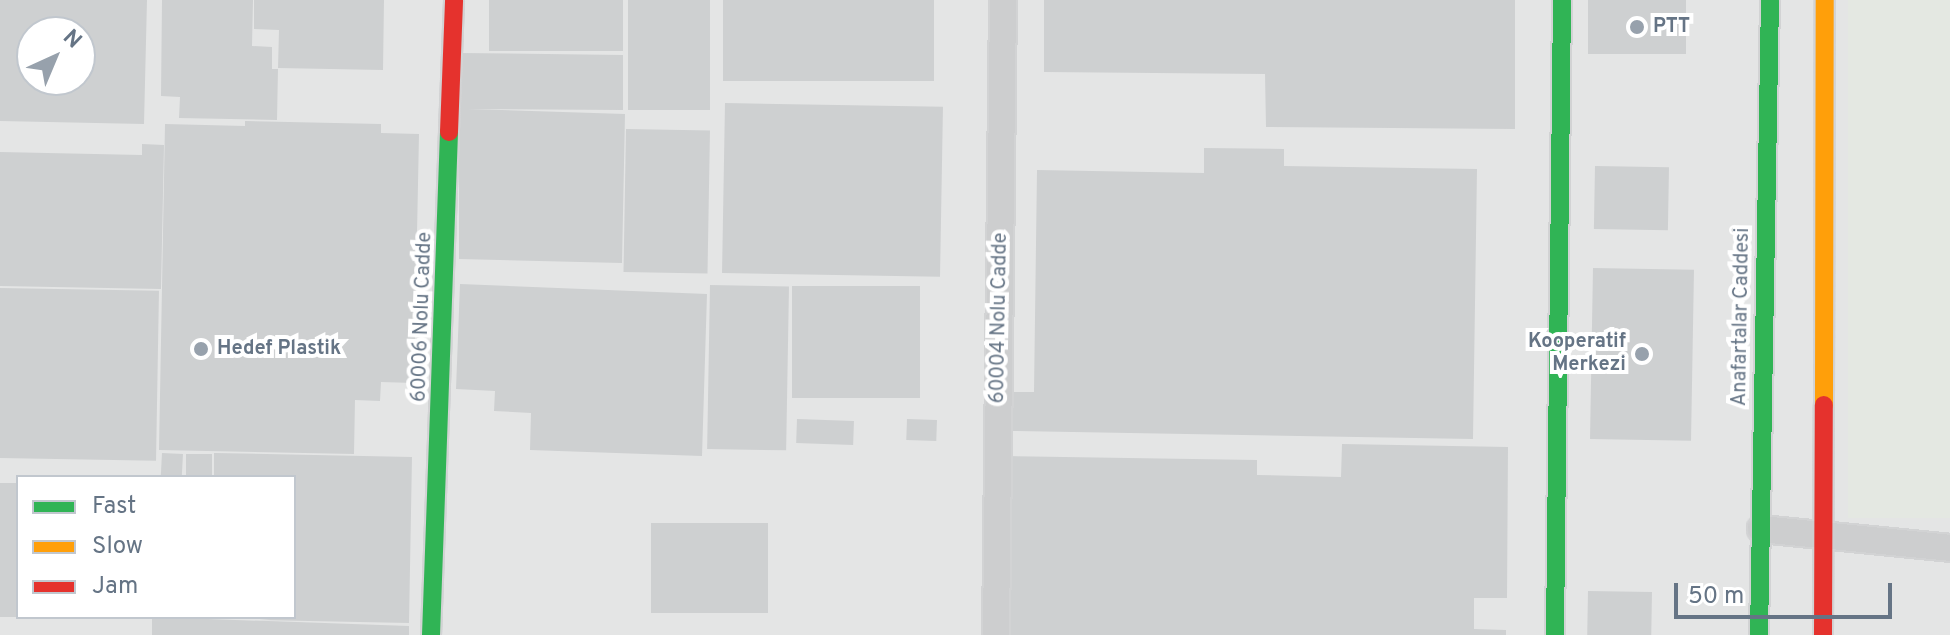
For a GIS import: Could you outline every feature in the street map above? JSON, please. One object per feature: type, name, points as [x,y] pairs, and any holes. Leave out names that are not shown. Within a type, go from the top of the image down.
[{"type":"main road","name":"60006 Nolu Cadde","points":[[431,635],[454,0]]},
{"type":"main road","points":[[1555,635],[1562,0]]},
{"type":"main road","name":"Anafartalar Caddesi","points":[[1759,635],[1770,0]]},
{"type":"main road","points":[[1823,635],[1827,540],[1825,0]]},
{"type":"street","name":"60004 Nolu Cadde","points":[[996,635],[1003,0]]},
{"type":"street","points":[[1761,529],[1827,540],[1950,548]]},
{"type":"shaded area","points":[[0,0],[1950,0],[1950,635],[0,635]]},
{"type":"shaded area","points":[[1848,0],[1950,0],[1950,518],[1848,518]]},
{"type":"building","points":[[0,0],[147,0],[144,124],[0,121]]},
{"type":"building","points":[[162,0],[253,0],[252,46],[272,47],[272,69],[278,69],[277,120],[179,118],[180,97],[161,96]]},
{"type":"building","points":[[254,0],[384,0],[383,70],[278,68],[279,30],[254,29]]},
{"type":"building","points":[[489,0],[623,0],[623,51],[489,51]]},
{"type":"building","points":[[628,0],[710,0],[710,110],[628,110]]},
{"type":"building","points":[[723,0],[934,0],[934,81],[723,81]]},
{"type":"building","points":[[1044,0],[1515,0],[1515,129],[1266,127],[1265,74],[1044,72]]},
{"type":"building","name":"PTT","points":[[1588,0],[1686,0],[1686,54],[1588,54]]},
{"type":"building","points":[[459,53],[623,55],[623,110],[467,109],[625,114],[622,263],[459,259]]},
{"type":"building","points":[[725,103],[943,107],[940,277],[722,273]]},
{"type":"building","points":[[245,121],[381,124],[381,133],[419,134],[414,383],[381,382],[380,401],[355,400],[354,454],[159,450],[165,124],[245,126]]},
{"type":"building","points":[[626,129],[710,130],[707,273],[624,272]]},
{"type":"building","points":[[142,144],[164,145],[161,289],[0,286],[0,152],[142,155]]},
{"type":"building","points":[[1204,148],[1284,149],[1284,166],[1477,169],[1473,439],[1012,431],[1013,392],[1034,392],[1037,170],[1204,173]]},
{"type":"building","points":[[1595,166],[1669,167],[1668,230],[1594,229]]},
{"type":"building","name":"Kooperatif Merkezi","points":[[1593,268],[1694,270],[1691,441],[1590,439]]},
{"type":"building","points":[[460,284],[707,294],[702,456],[530,450],[531,413],[494,411],[495,391],[456,389]]},
{"type":"building","points":[[710,285],[789,286],[786,450],[707,449]]},
{"type":"building","points":[[792,286],[920,286],[920,398],[792,398]]},
{"type":"building","points":[[0,288],[159,291],[156,461],[0,458]]},
{"type":"building","points":[[797,419],[854,421],[853,445],[796,443]]},
{"type":"building","points":[[907,419],[937,420],[936,441],[906,440]]},
{"type":"building","points":[[1342,444],[1508,447],[1507,598],[1474,598],[1474,629],[1506,630],[1506,635],[1005,635],[1007,456],[1257,460],[1257,475],[1341,477]]},
{"type":"building","points":[[162,453],[183,454],[182,475],[161,475]]},
{"type":"building","points":[[214,453],[412,457],[409,623],[259,620],[296,619],[296,475],[214,475]]},
{"type":"building","points":[[186,454],[212,454],[212,475],[186,475]]},
{"type":"building","points":[[0,483],[16,483],[16,617],[0,617]]},
{"type":"building","points":[[651,523],[768,523],[768,613],[651,613]]},
{"type":"building","points":[[1588,591],[1652,592],[1651,635],[1587,635]]},
{"type":"building","points":[[152,619],[409,626],[409,635],[152,635]]},
{"type":"traffic: fast","points":[[1555,635],[1562,0]]},
{"type":"traffic: fast","points":[[1759,635],[1770,0]]},
{"type":"traffic: fast","points":[[431,635],[449,132]]},
{"type":"traffic: slow","points":[[1824,405],[1825,0]]},
{"type":"traffic: jam","points":[[449,132],[454,0]]},
{"type":"traffic: jam","points":[[1823,635],[1824,405]]},
{"type":"place","name":"PTT","points":[[1637,27]]},
{"type":"place","name":"Hedef Plastik","points":[[201,349]]},
{"type":"place","name":"Kooperatif Merkezi","points":[[1642,354]]}]
